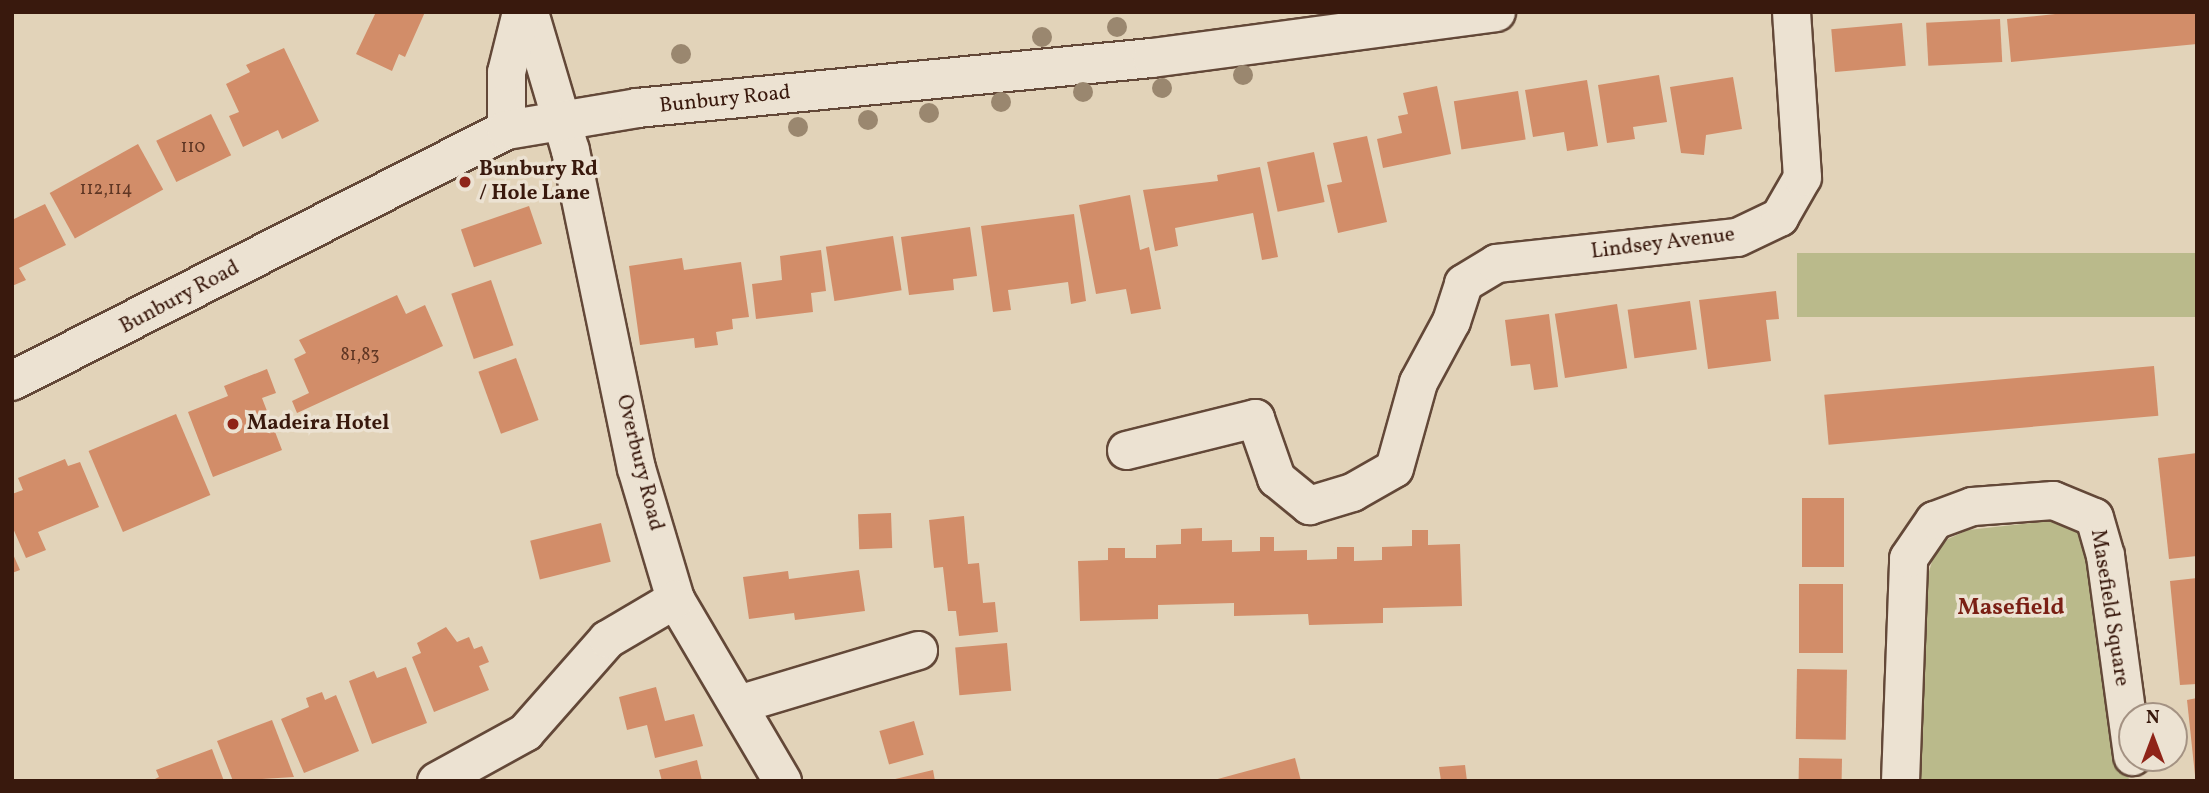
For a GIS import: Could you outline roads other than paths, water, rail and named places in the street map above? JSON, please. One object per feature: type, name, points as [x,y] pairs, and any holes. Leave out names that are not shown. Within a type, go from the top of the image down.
[{"type":"main road","name":"Bunbury Road","points":[[12,381],[506,130],[637,108],[1152,58],[1496,12]]},
{"type":"street","points":[[506,130],[506,72],[521,12]]},
{"type":"street","name":"Overbury Road","points":[[529,12],[562,121],[636,468],[676,599],[782,781]]},
{"type":"street","name":"Lindsey Avenue","points":[[1126,450],[1255,418],[1276,478],[1309,505],[1352,492],[1394,468],[1418,382],[1451,321],[1463,283],[1496,263],[1737,237],[1779,217],[1801,177],[1791,12]]},
{"type":"street","name":"Masefield Square","points":[[1900,781],[1908,558],[1934,520],[1972,506],[2053,500],[2094,517],[2105,555],[2125,702]]},
{"type":"street","points":[[436,781],[525,732],[607,639],[676,599]]},
{"type":"street","points":[[738,704],[918,650]]},
{"type":"place","name":"Bunbury Rd / Hole Lane","points":[[465,182]]},
{"type":"place","name":"Madeira Hotel","points":[[233,424]]},
{"type":"district","name":"Masefield","points":[[2011,608]]}]
